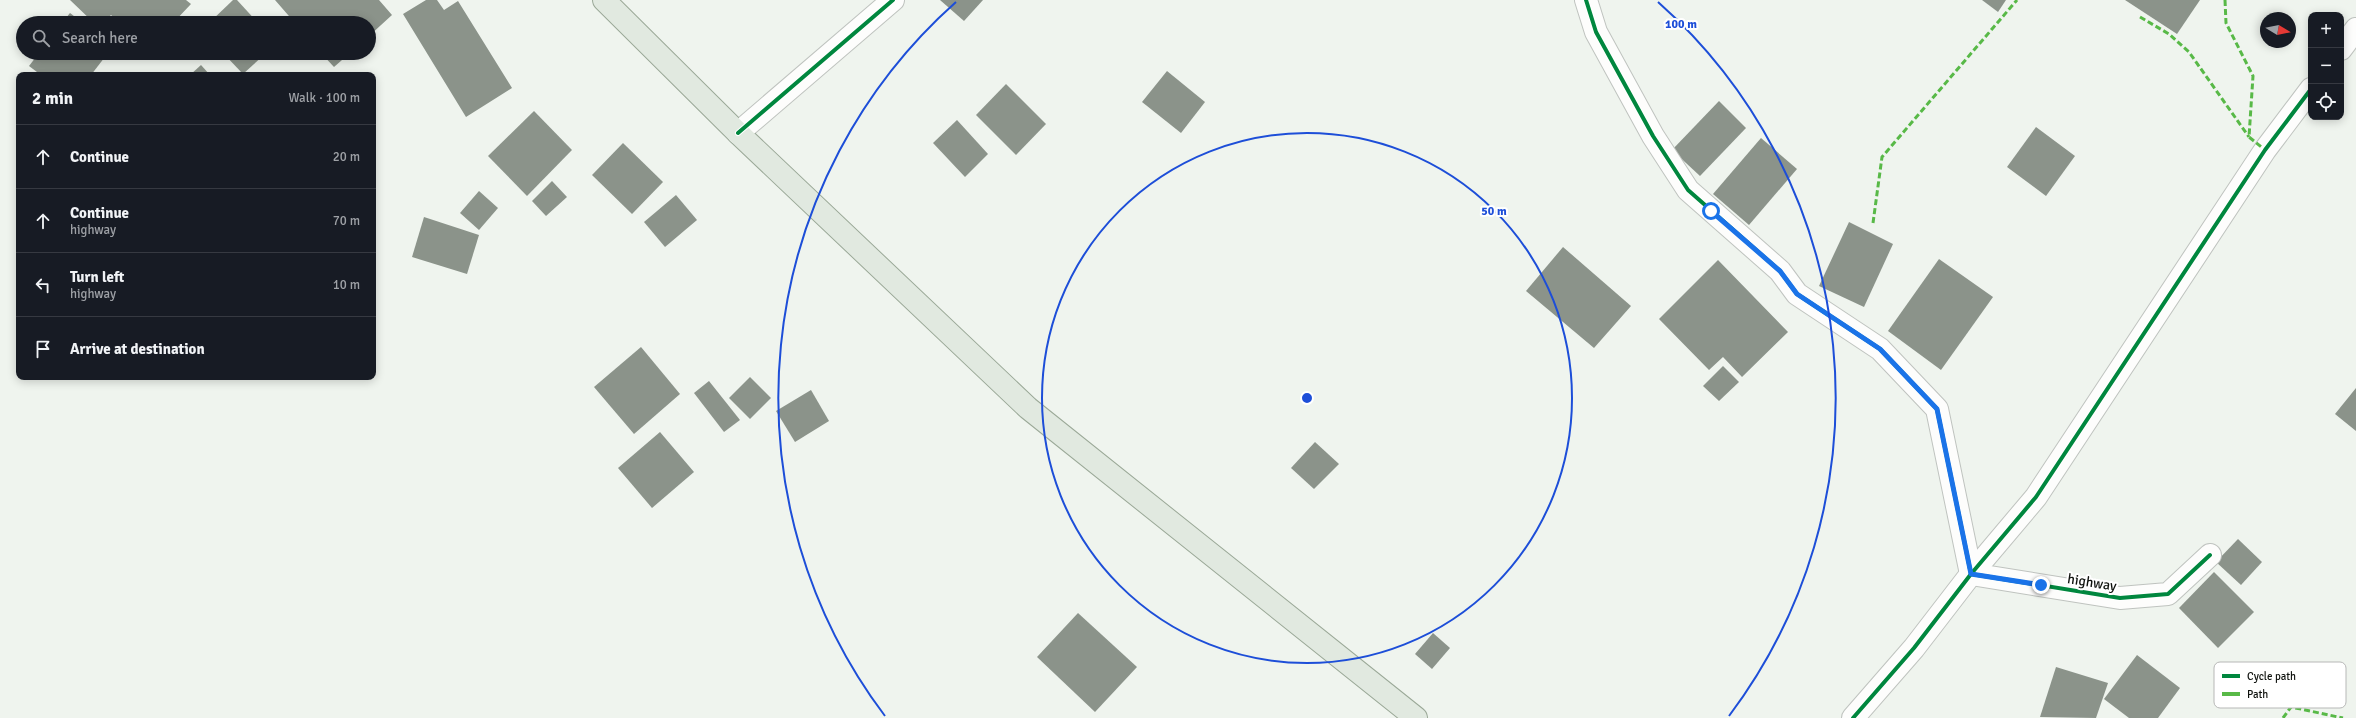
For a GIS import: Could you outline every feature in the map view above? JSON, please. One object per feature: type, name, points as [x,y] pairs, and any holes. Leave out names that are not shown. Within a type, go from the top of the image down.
[{"type":"main road","points":[[604,0],[738,133],[1028,408],[1416,718]]},
{"type":"street","points":[[738,133],[893,0]]},
{"type":"street","points":[[1586,0],[1596,32],[1653,136],[1688,190],[1780,271],[1797,294],[1880,349],[1937,409],[1971,574]]},
{"type":"street","points":[[2342,48],[2356,29]]},
{"type":"street","points":[[1853,718],[1914,648],[1971,574],[2036,497],[2265,150],[2308,93]]},
{"type":"street","name":"highway","points":[[1971,574],[2120,598],[2168,594],[2210,555]]},
{"type":"building","points":[[70,0],[186,0],[191,4],[180,16],[87,16]]},
{"type":"building","points":[[233,0],[237,0],[252,16],[216,16]]},
{"type":"building","points":[[275,0],[379,0],[392,15],[376,30],[376,16],[289,16]]},
{"type":"building","points":[[426,0],[437,0],[444,10],[458,1],[512,88],[466,117],[403,14]]},
{"type":"building","points":[[940,0],[983,0],[964,21]]},
{"type":"building","points":[[1982,0],[2006,0],[1998,12]]},
{"type":"building","points":[[2125,0],[2200,0],[2177,34]]},
{"type":"building","points":[[34,60],[103,60],[93,72],[37,72],[29,66]]},
{"type":"building","points":[[230,60],[258,60],[245,72],[241,72]]},
{"type":"building","points":[[328,60],[342,60],[334,67]]},
{"type":"building","points":[[201,65],[207,72],[193,72]]},
{"type":"building","points":[[1167,71],[1205,102],[1181,133],[1142,102]]},
{"type":"building","points":[[1006,84],[1046,124],[1016,155],[976,115]]},
{"type":"building","points":[[1719,101],[1746,128],[1700,176],[1672,150]]},
{"type":"building","points":[[534,111],[572,150],[527,196],[488,156]]},
{"type":"building","points":[[957,120],[988,154],[965,177],[933,143]]},
{"type":"building","points":[[2036,127],[2075,156],[2046,196],[2007,167]]},
{"type":"building","points":[[1761,138],[1797,169],[1749,225],[1713,194]]},
{"type":"building","points":[[623,143],[663,182],[632,214],[592,175]]},
{"type":"building","points":[[552,181],[567,197],[546,216],[532,201]]},
{"type":"building","points":[[479,191],[498,208],[479,230],[460,213]]},
{"type":"building","points":[[676,195],[697,220],[665,247],[644,222]]},
{"type":"building","points":[[424,217],[479,235],[467,274],[412,257]]},
{"type":"building","points":[[1849,222],[1893,244],[1864,307],[1819,286]]},
{"type":"building","points":[[1563,247],[1631,306],[1594,348],[1526,291]]},
{"type":"building","points":[[1939,259],[1993,297],[1941,370],[1888,331]]},
{"type":"building","points":[[1718,260],[1788,332],[1742,377],[1723,357],[1709,370],[1659,319]]},
{"type":"building","points":[[641,347],[680,394],[634,434],[594,387]]},
{"type":"building","points":[[1723,366],[1739,382],[1719,401],[1703,386]]},
{"type":"building","points":[[750,377],[771,398],[750,419],[729,398]]},
{"type":"building","points":[[709,381],[740,420],[724,432],[694,393]]},
{"type":"building","points":[[2356,388],[2356,431],[2335,414]]},
{"type":"building","points":[[811,390],[829,421],[795,442],[776,411]]},
{"type":"building","points":[[660,432],[694,472],[652,508],[618,468]]},
{"type":"building","points":[[1315,442],[1339,464],[1314,489],[1291,468]]},
{"type":"building","points":[[2238,539],[2262,562],[2241,585],[2216,562]]},
{"type":"building","points":[[2214,572],[2254,612],[2218,648],[2179,608]]},
{"type":"building","points":[[1078,613],[1137,667],[1095,712],[1037,657]]},
{"type":"building","points":[[1433,633],[1450,648],[1432,669],[1415,654]]},
{"type":"building","points":[[2137,655],[2180,688],[2158,718],[2129,718],[2104,699]]},
{"type":"building","points":[[2056,667],[2108,683],[2096,718],[2040,717]]},
{"type":"marked path","points":[[1873,223],[1882,157],[2017,0]]},
{"type":"marked path","points":[[2225,0],[2226,23],[2253,76],[2249,137],[2265,150]]},
{"type":"marked path","points":[[2140,17],[2169,34],[2189,52],[2249,137]]},
{"type":"marked path","points":[[2283,718],[2290,708]]},
{"type":"marked path","points":[[2296,708],[2343,718]]},
{"type":"cycle path","points":[[738,133],[893,0]]},
{"type":"cycle path","points":[[1586,0],[1596,32],[1653,136],[1688,190],[1780,271],[1797,294],[1880,349],[1937,409],[1971,574],[2120,598],[2168,594],[2210,555]]},
{"type":"cycle path","points":[[1853,718],[1914,648],[1971,574],[2036,497],[2265,150],[2308,93]]},
{"type":"route","points":[[1711,211],[1780,271],[1797,294],[1880,349],[1937,409],[1971,574],[2041,585]]}]
